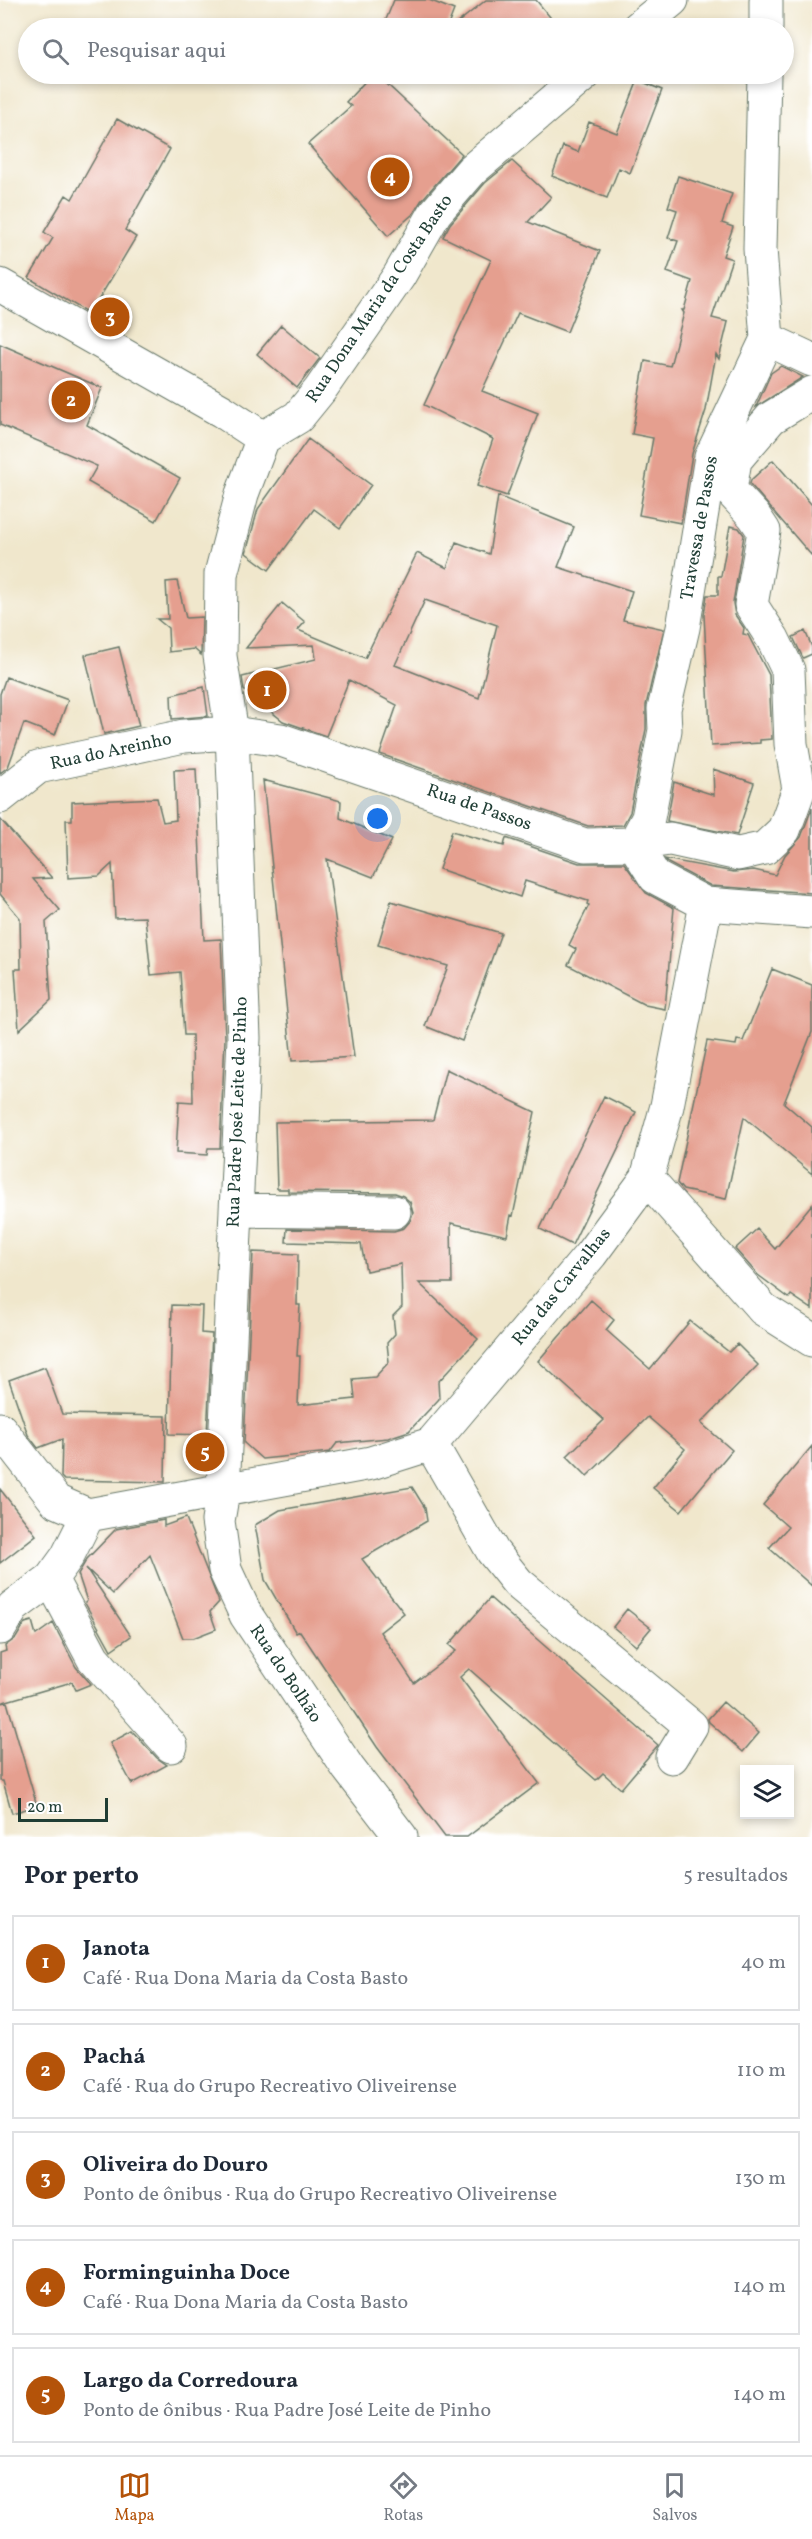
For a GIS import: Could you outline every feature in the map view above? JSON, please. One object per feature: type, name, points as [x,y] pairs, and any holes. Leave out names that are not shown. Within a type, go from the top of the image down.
[{"type":"street","points":[[650,18],[672,0]]},
{"type":"street","points":[[766,0],[766,18]]},
{"type":"street","name":"Rua Dona Maria da Costa Basto","points":[[263,438],[298,417],[320,390],[399,276],[435,213],[472,170],[573,84]]},
{"type":"street","points":[[764,84],[760,249],[767,339],[812,360]]},
{"type":"street","points":[[0,285],[212,405],[263,438],[242,495],[221,574],[220,656],[232,733]]},
{"type":"street","name":"Travessa de Passos","points":[[634,844],[648,818],[665,730],[664,709],[683,628],[711,456],[767,339]]},
{"type":"street","name":"Rua de Passos","points":[[232,733],[281,740],[585,845],[634,844],[670,839],[738,854],[765,848],[784,830],[799,789],[791,744],[788,670],[773,639],[752,605],[764,531],[754,516],[730,490],[735,460],[771,418],[812,393]]},
{"type":"street","name":"Rua do Areinho","points":[[0,797],[38,767],[184,736],[232,733]]},
{"type":"street","name":"Rua Padre José Leite de Pinho","points":[[224,1491],[244,1038],[232,733]]},
{"type":"street","points":[[634,844],[656,877],[706,904],[812,912]]},
{"type":"street","name":"Rua das Carvalhas","points":[[431,1444],[591,1254],[647,1178],[667,1106],[706,904]]},
{"type":"street","points":[[647,1178],[763,1309],[812,1340]]},
{"type":"street","points":[[236,1210],[394,1212]]},
{"type":"street","points":[[0,1429],[56,1501],[88,1515],[371,1463],[431,1444],[492,1552],[518,1583],[691,1726],[672,1757]]},
{"type":"street","name":"Rua do Bolhão","points":[[224,1491],[218,1521],[225,1570],[246,1615],[348,1768],[401,1837]]},
{"type":"street","points":[[4,1615],[51,1579],[68,1557],[88,1515]]},
{"type":"street","points":[[51,1579],[93,1658],[171,1746]]},
{"type":"building","points":[[394,0],[429,0],[454,10],[451,18],[387,18]]},
{"type":"building","points":[[486,0],[536,0],[551,18],[464,18]]},
{"type":"building","points":[[363,84],[387,84],[462,154],[421,201],[413,214],[388,236],[308,144],[351,106],[346,102]]},
{"type":"building","points":[[636,84],[648,84],[662,90],[630,173],[619,168],[607,198],[552,176],[563,146],[578,152],[589,122],[617,133]]},
{"type":"building","points":[[117,119],[170,149],[125,230],[136,237],[90,314],[29,278],[53,238],[44,232],[66,195],[72,199]]},
{"type":"building","points":[[512,161],[551,197],[528,222],[600,251],[567,332],[518,313],[482,391],[538,413],[507,496],[477,486],[493,439],[424,405],[491,260],[443,237],[450,224],[485,183]]},
{"type":"building","points":[[678,176],[732,194],[722,223],[733,227],[723,256],[732,259],[712,318],[728,322],[719,359],[716,354],[706,410],[692,454],[681,523],[639,515],[653,438],[632,434],[645,361],[670,366],[684,313],[682,310],[684,310],[692,281],[667,272],[678,241],[668,238],[677,210],[668,207]]},
{"type":"building","points":[[281,325],[320,358],[297,388],[257,354]]},
{"type":"building","points":[[0,344],[102,388],[87,425],[180,478],[156,521],[88,482],[97,466],[0,425]]},
{"type":"building","points":[[781,366],[803,377],[756,407],[771,373]]},
{"type":"building","points":[[308,439],[371,485],[340,528],[314,509],[269,570],[246,553],[258,509]]},
{"type":"building","points":[[773,460],[812,505],[812,556],[750,484],[751,480]]},
{"type":"building","points":[[498,496],[574,527],[558,567],[632,591],[623,620],[664,629],[646,705],[646,729],[630,812],[623,825],[588,826],[380,754],[397,705],[349,680],[326,736],[283,721],[244,690],[242,677],[316,659],[314,645],[246,648],[282,603],[305,622],[298,630],[365,658],[417,553],[447,568],[456,542],[489,554]],"holes":[[[425,600],[497,625],[479,698],[395,665]]]},
{"type":"building","points":[[730,526],[739,528],[744,535],[733,603],[735,615],[744,628],[743,634],[748,635],[769,675],[772,739],[760,740],[760,743],[711,746],[704,615],[707,595],[718,595],[718,576],[721,576]]},
{"type":"building","points":[[177,581],[186,618],[202,617],[201,655],[194,649],[169,652],[168,628],[157,619],[168,619],[166,582]]},
{"type":"building","points":[[805,631],[812,647],[812,654],[803,658],[793,637]]},
{"type":"building","points":[[119,647],[139,726],[104,734],[85,655]]},
{"type":"building","points":[[6,677],[68,700],[55,735],[24,723],[8,767],[0,773],[0,694]]},
{"type":"building","points":[[204,687],[208,716],[172,719],[171,695]]},
{"type":"building","points":[[196,769],[204,940],[221,939],[225,1038],[220,1148],[208,1148],[207,1155],[176,1153],[179,1101],[193,1102],[192,1035],[184,1035],[180,972],[151,975],[145,917],[115,918],[112,864],[99,876],[68,878],[66,820],[72,820],[72,802],[157,798],[163,822],[176,820],[174,770]]},
{"type":"building","points":[[713,769],[754,783],[737,835],[667,821],[674,782],[714,795]]},
{"type":"building","points":[[263,780],[341,801],[340,818],[392,840],[373,877],[327,859],[354,1057],[292,1061]]},
{"type":"building","points":[[812,808],[812,893],[711,886],[668,863],[665,859],[734,872],[754,870],[775,875],[785,855],[801,837]]},
{"type":"building","points":[[0,819],[52,878],[33,879],[60,910],[46,922],[51,1000],[19,1030],[15,969],[21,969],[20,918],[0,894]]},
{"type":"building","points":[[452,831],[504,846],[506,838],[579,863],[624,863],[646,893],[674,908],[665,1009],[645,1005],[568,965],[576,949],[569,945],[589,905],[588,901],[525,881],[520,897],[439,869]]},
{"type":"building","points":[[391,901],[501,933],[462,1041],[425,1026],[448,966],[378,945]]},
{"type":"building","points":[[772,969],[812,985],[812,1032],[784,1103],[812,1127],[812,1174],[744,1117],[726,1199],[683,1190],[677,1183],[707,1041],[736,1045],[737,1040],[743,1041]]},
{"type":"building","points":[[446,1069],[535,1112],[507,1236],[451,1223],[452,1283],[419,1283],[478,1339],[438,1382],[439,1399],[409,1431],[388,1438],[337,1443],[330,1452],[262,1459],[244,1443],[253,1252],[298,1254],[297,1305],[300,1305],[297,1356],[300,1356],[298,1405],[355,1399],[353,1379],[375,1377],[389,1362],[387,1343],[395,1334],[393,1316],[402,1307],[401,1264],[366,1271],[361,1244],[286,1242],[287,1229],[394,1231],[404,1228],[413,1213],[410,1202],[395,1193],[288,1192],[288,1189],[277,1189],[275,1122],[433,1120]]},
{"type":"building","points":[[604,1096],[636,1112],[572,1245],[540,1229]]},
{"type":"building","points":[[812,1204],[812,1309],[791,1295],[789,1298],[758,1275],[735,1249],[757,1229],[775,1249]]},
{"type":"building","points":[[591,1300],[614,1320],[606,1330],[650,1369],[690,1321],[729,1352],[737,1344],[758,1365],[701,1423],[732,1450],[681,1511],[653,1488],[685,1449],[648,1417],[587,1476],[567,1456],[604,1420],[538,1361]]},
{"type":"building","points":[[172,1305],[202,1306],[201,1333],[212,1334],[207,1435],[169,1434]]},
{"type":"building","points":[[45,1367],[62,1414],[166,1416],[165,1482],[64,1480],[61,1477],[62,1439],[38,1448],[28,1435],[9,1380]]},
{"type":"building","points":[[812,1446],[812,1586],[769,1548],[788,1527],[763,1505]]},
{"type":"building","points":[[412,1487],[425,1508],[427,1521],[362,1559],[404,1613],[380,1632],[414,1683],[456,1651],[449,1645],[490,1598],[658,1745],[621,1789],[603,1773],[596,1780],[469,1669],[460,1677],[539,1783],[467,1837],[445,1837],[377,1747],[300,1631],[296,1633],[265,1580],[255,1525],[280,1510]]},
{"type":"building","points":[[0,1489],[36,1535],[0,1563]]},
{"type":"building","points":[[186,1518],[219,1602],[210,1612],[216,1629],[193,1638],[183,1638],[150,1555],[113,1594],[86,1568],[131,1636],[111,1650],[85,1603],[87,1601],[78,1574],[87,1559],[116,1529],[164,1520],[164,1526]]},
{"type":"building","points":[[627,1609],[651,1628],[636,1646],[613,1627]]},
{"type":"building","points":[[32,1621],[36,1635],[53,1623],[76,1667],[91,1684],[76,1690],[72,1682],[0,1703],[0,1653],[6,1651],[5,1646],[16,1638],[25,1623]]},
{"type":"building","points":[[7,1702],[37,1806],[12,1813],[3,1781],[0,1781],[0,1703]]},
{"type":"building","points":[[723,1702],[759,1733],[743,1752],[709,1722],[708,1719]]},
{"type":"building","points":[[132,1731],[157,1758],[167,1765],[132,1784],[110,1743]]},
{"type":"place","name":"Forminguinha Doce","points":[[390,177]]},
{"type":"place","name":"Oliveira do Douro","points":[[110,317]]},
{"type":"place","name":"Pachá","points":[[71,400]]},
{"type":"place","name":"Janota","points":[[267,690]]},
{"type":"place","name":"Largo da Corredoura","points":[[205,1452]]}]
